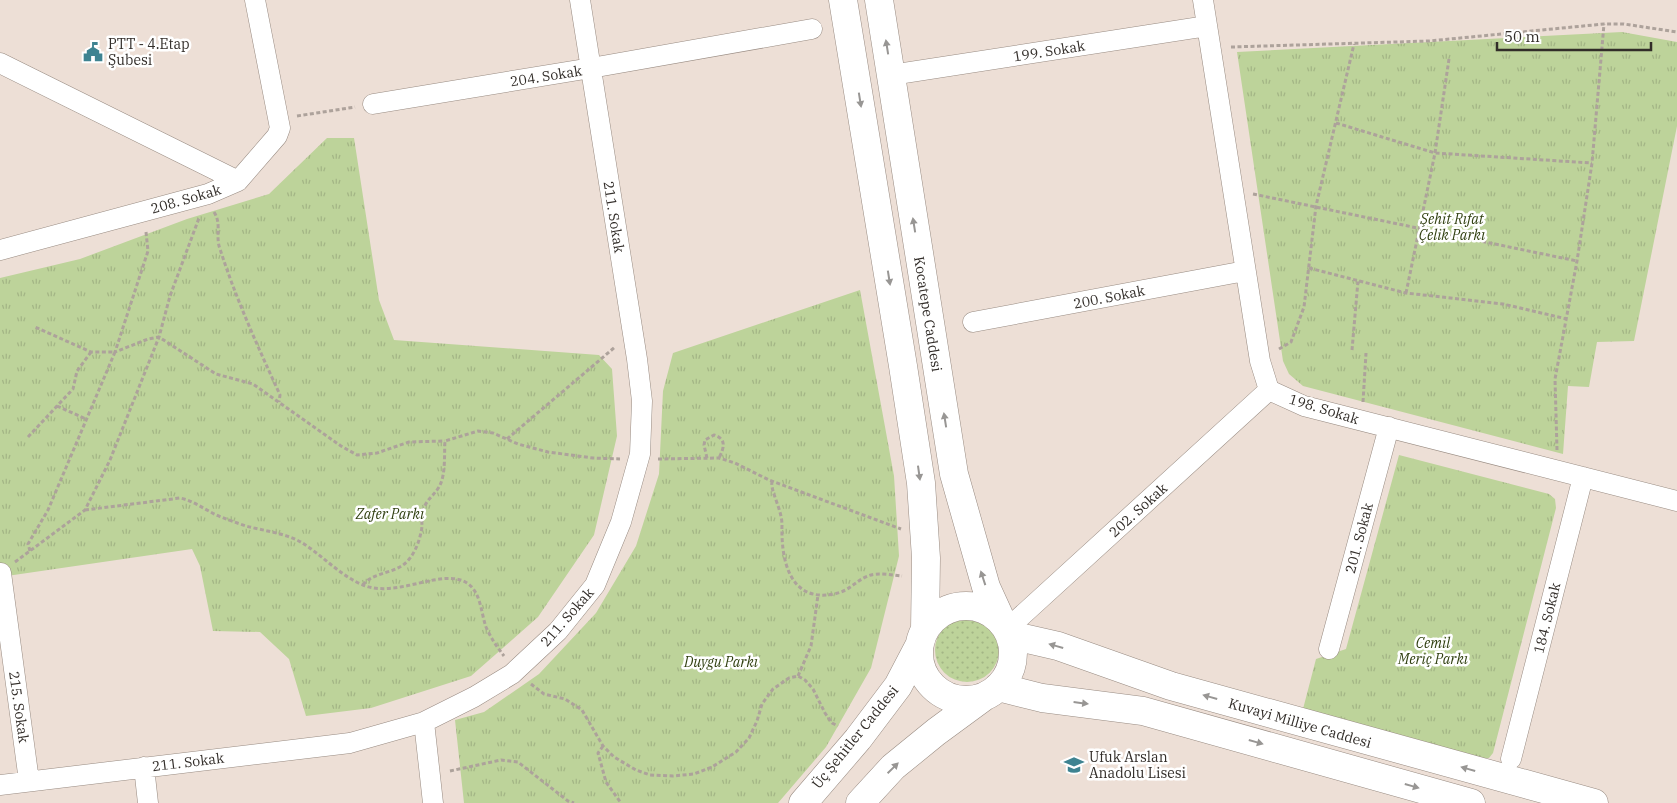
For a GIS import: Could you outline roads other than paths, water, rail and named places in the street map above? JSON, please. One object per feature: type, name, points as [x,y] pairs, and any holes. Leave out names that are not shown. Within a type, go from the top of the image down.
[{"type":"main road","points":[[843,0],[903,366],[920,483],[926,558],[919,659],[923,673],[931,685],[943,694],[957,699],[972,700],[992,692],[1143,711],[1471,803]]},
{"type":"main road","name":"Kocatepe Caddesi","points":[[879,0],[954,474],[986,587],[1006,629]]},
{"type":"main road","points":[[860,803],[899,762],[936,732],[992,692],[1007,676],[1012,663],[1013,648],[1006,629],[990,613],[976,607],[961,606],[947,610],[934,618],[922,637]]},
{"type":"main road","name":"Kuvayi Milliye Caddesi","points":[[1006,629],[1170,686],[1594,803]]},
{"type":"main road","name":"Üç Şehitler Caddesi","points":[[803,803],[858,739],[898,686],[922,637]]},
{"type":"main road","points":[[1487,803],[1507,780]]},
{"type":"street","name":"208. Sokak","points":[[0,250],[143,212],[207,198],[238,182],[277,136],[280,128],[256,0]]},
{"type":"street","name":"211. Sokak","points":[[0,785],[350,743],[424,722],[474,697],[516,671],[558,631],[595,585],[621,522],[638,459],[642,401],[580,0]]},
{"type":"street","points":[[1203,0],[1260,361],[1269,390]]},
{"type":"street","name":"199. Sokak","points":[[891,75],[1207,26]]},
{"type":"street","name":"204. Sokak","points":[[373,104],[812,29]]},
{"type":"street","points":[[0,63],[238,182]]},
{"type":"street","name":"200. Sokak","points":[[973,322],[1245,271]]},
{"type":"street","name":"202. Sokak","points":[[1006,629],[1269,390]]},
{"type":"street","name":"198. Sokak","points":[[1269,390],[1304,406],[1677,501]]},
{"type":"street","name":"201. Sokak","points":[[1329,649],[1389,427]]},
{"type":"street","name":"184. Sokak","points":[[1507,780],[1583,477]]},
{"type":"street","name":"215. Sokak","points":[[1,574],[29,781]]},
{"type":"street","points":[[424,722],[432,803]]},
{"type":"street","points":[[144,767],[148,803]]},
{"type":"place","name":"PTT - 4.Etap Şubesi","points":[[93,52]]},
{"type":"place","name":"Ufuk Arslan Anadolu Lisesi","points":[[1074,765]]},
{"type":"park label","name":"Şehit Rıfat Çelik Parkı","points":[[1452,227]]},
{"type":"park label","name":"Zafer Parkı","points":[[390,514]]},
{"type":"park label","name":"Cemil Meriç Parkı","points":[[1433,652]]},
{"type":"park label","name":"Duygu Parkı","points":[[721,662]]}]
